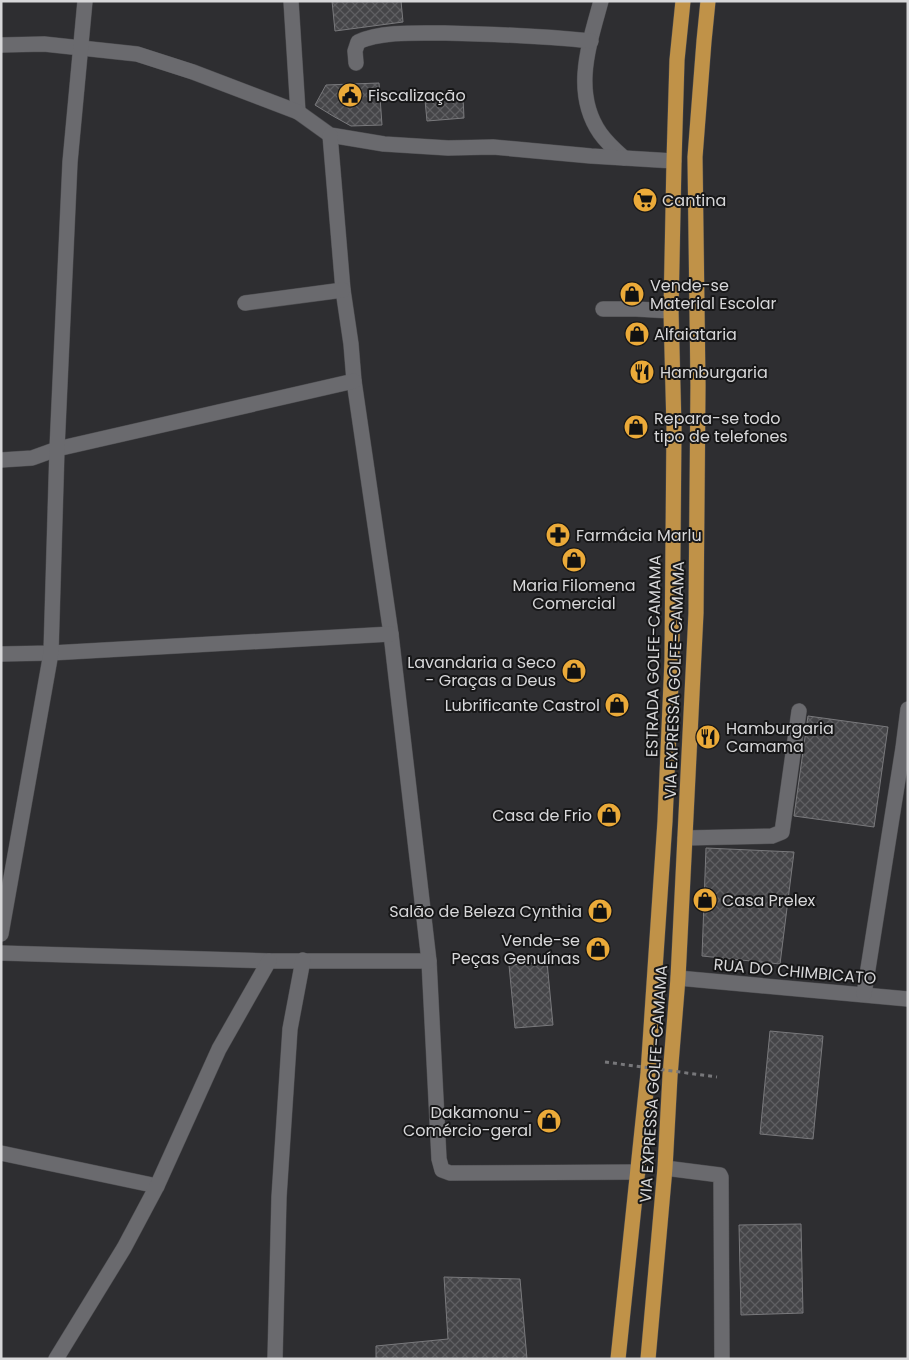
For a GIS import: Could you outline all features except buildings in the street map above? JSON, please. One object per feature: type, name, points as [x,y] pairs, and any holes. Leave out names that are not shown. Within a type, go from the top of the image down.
[{"type":"highway","name":"ESTRADA GOLFE-CAMAMA","points":[[661,892],[672,660],[674,428],[671,311],[677,60],[683,1]]},
{"type":"highway","name":"VIA EXPRESSA GOLFE-CAMAMA","points":[[648,1359],[665,1168],[678,978],[696,613],[698,385],[695,157],[708,1]]},
{"type":"highway","name":"VIA EXPRESSA GOLFE-CAMAMA","points":[[618,1359],[648,1073],[661,892]]},
{"type":"street","points":[[1,934],[50,653],[70,162],[85,1]]},
{"type":"street","points":[[291,1],[298,112]]},
{"type":"street","points":[[601,1],[587,57],[584,78],[586,99],[599,132],[610,146],[624,158]]},
{"type":"street","points":[[356,63],[355,51],[358,42],[367,38],[406,33],[544,36],[591,41]]},
{"type":"street","points":[[1,45],[44,44],[137,54],[193,72],[298,112],[330,135],[384,144],[448,148],[493,147],[674,161]]},
{"type":"street","points":[[330,135],[343,290],[354,381],[391,634],[429,961],[439,1158],[442,1170],[450,1172],[638,1172]]},
{"type":"street","points":[[245,303],[343,290]]},
{"type":"street","points":[[603,309],[671,311]]},
{"type":"street","points":[[1,460],[32,458],[57,449],[354,381]]},
{"type":"street","points":[[1,654],[50,653],[391,634]]},
{"type":"street","points":[[864,994],[905,748],[908,709]]},
{"type":"street","points":[[685,838],[772,836],[782,832],[799,711]]},
{"type":"street","points":[[1,953],[270,961],[429,961]]},
{"type":"street","points":[[275,1359],[279,1197],[290,1029],[303,960]]},
{"type":"street","points":[[56,1359],[124,1248],[157,1186],[219,1049],[270,961]]},
{"type":"street","name":"RUA DO CHIMBICATO","points":[[678,978],[908,999]]},
{"type":"street","points":[[1,1153],[157,1186]]},
{"type":"street","points":[[665,1168],[720,1175],[721,1177],[722,1359]]},
{"type":"path","points":[[605,1062],[717,1077]]},
{"type":"place","name":"Fiscalização","points":[[350,95]]},
{"type":"place","name":"Cantina","points":[[645,200]]},
{"type":"place","name":"Vende-se Material Escolar","points":[[632,294]]},
{"type":"place","name":"Alfaiataria","points":[[637,334]]},
{"type":"place","name":"Hamburgaria","points":[[642,372]]},
{"type":"place","name":"Repara-se todo tipo de telefones","points":[[636,427]]},
{"type":"place","name":"Farmácia Marlu","points":[[558,535]]},
{"type":"place","name":"Maria Filomena Comercial","points":[[574,560]]},
{"type":"place","name":"Lavandaria a Seco - Graças a Deus","points":[[574,671]]},
{"type":"place","name":"Lubrificante Castrol","points":[[617,705]]},
{"type":"place","name":"Hamburgaria Camama","points":[[708,737]]},
{"type":"place","name":"Casa de Frio","points":[[609,815]]},
{"type":"place","name":"Casa Prelex","points":[[705,900]]},
{"type":"place","name":"Salão de Beleza Cynthia","points":[[600,911]]},
{"type":"place","name":"Vende-se Peças Genuínas","points":[[598,949]]},
{"type":"place","name":"Dakamonu - Comércio-geral","points":[[549,1121]]}]
